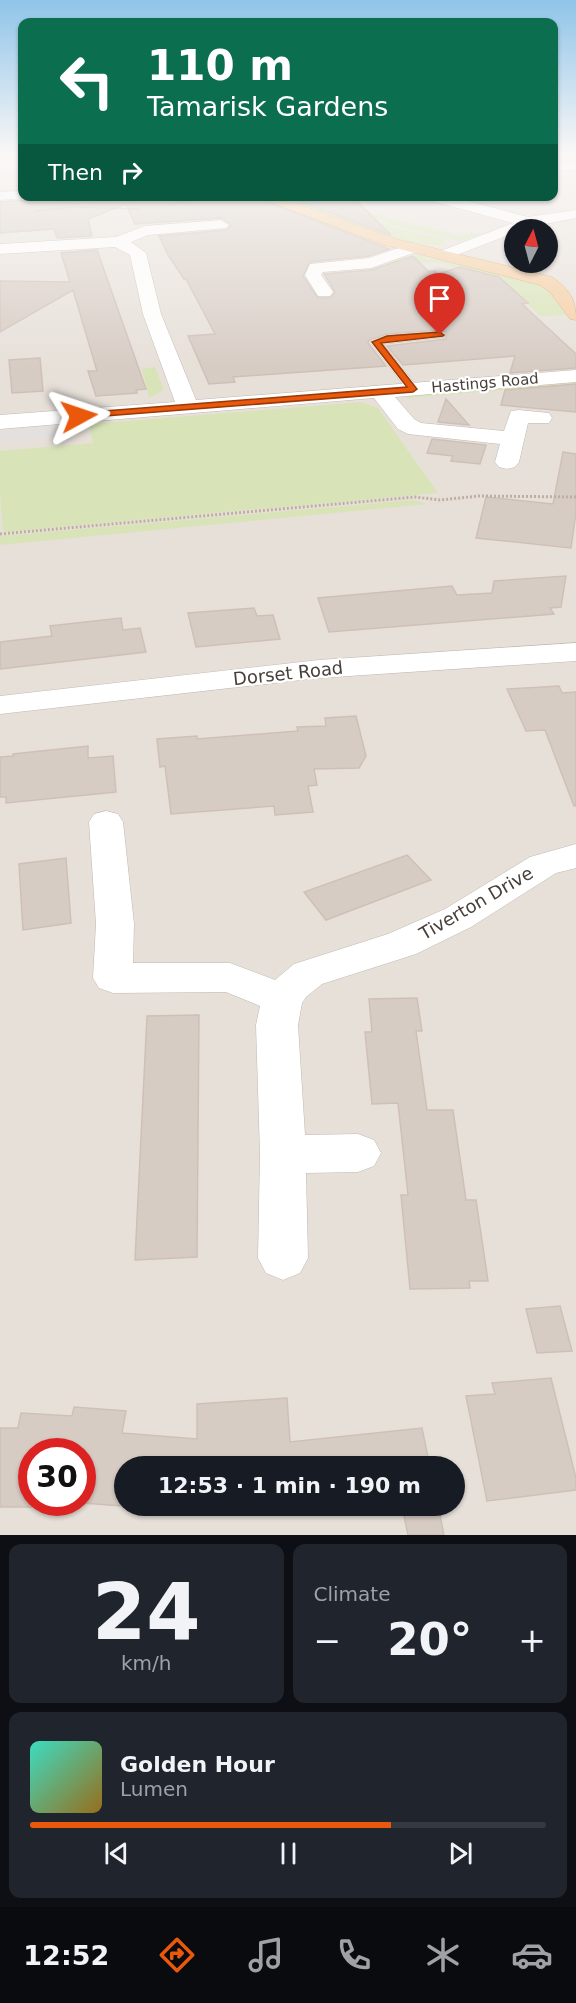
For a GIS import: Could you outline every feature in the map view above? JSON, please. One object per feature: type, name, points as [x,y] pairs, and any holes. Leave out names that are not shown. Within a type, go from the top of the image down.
[{"type":"main road","points":[[344,226],[390,242],[546,281],[573,305]]},
{"type":"street","points":[[0,249],[26,242],[118,242],[145,231],[217,226]]},
{"type":"street","points":[[444,255],[504,231]]},
{"type":"street","points":[[118,242],[138,254],[152,314],[188,407]]},
{"type":"street","points":[[324,292],[313,275],[316,268],[371,263],[413,248]]},
{"type":"street","name":"Hastings Road","points":[[0,422],[576,376]]},
{"type":"street","points":[[380,392],[405,424],[416,429],[513,439]]},
{"type":"street","points":[[507,462],[519,416],[541,418]]},
{"type":"street","name":"Dorset Road","points":[[0,705],[319,669],[576,652]]},
{"type":"street","points":[[106,822],[115,924],[113,978],[230,977],[282,999],[277,1025],[283,1154],[283,1258]]},
{"type":"street","name":"Tiverton Drive","points":[[282,999],[292,987],[308,975],[402,945],[458,918],[543,865],[576,856]]},
{"type":"street","points":[[283,1154],[358,1153]]},
{"type":"lane","points":[[413,389],[376,342],[387,339],[436,337]]},
{"type":"path","points":[[0,534],[415,497],[440,500],[479,496],[576,497]]},
{"type":"shaded area","points":[[0,226],[504,226],[504,273],[558,273],[558,226],[576,226],[576,1535],[0,1535]]},
{"type":"shaded area","points":[[74,425],[76,435],[0,441],[0,431]]},
{"type":"green space","points":[[353,226],[389,226],[444,239],[445,245],[424,244],[380,235]]},
{"type":"green space","points":[[396,226],[420,226],[461,236],[473,233],[480,235],[460,241]]},
{"type":"green space","points":[[419,255],[431,257],[419,259],[467,264],[527,278],[551,291],[566,315],[540,316],[522,298],[522,294],[442,263],[385,263],[400,257]]},
{"type":"green space","points":[[155,367],[164,390],[149,398],[142,369]]},
{"type":"green space","points":[[576,381],[576,384],[407,398],[408,395]]},
{"type":"green space","points":[[361,402],[378,408],[438,493],[3,532],[0,451],[93,443],[89,424]]},
{"type":"green space","points":[[413,500],[428,504],[0,545],[0,536]]},
{"type":"building","points":[[0,226],[90,226],[92,236],[57,238],[54,229],[0,233]]},
{"type":"building","points":[[230,226],[329,226],[389,249],[369,256],[310,262],[303,276],[318,298],[330,298],[335,292],[324,274],[371,270],[413,256],[428,271],[435,271],[438,274],[460,267],[499,277],[528,303],[522,304],[576,354],[576,368],[510,373],[515,356],[403,365],[387,346],[446,339],[446,332],[440,330],[387,334],[369,340],[368,343],[386,366],[233,377],[235,382],[209,384],[188,336],[215,334],[186,279],[168,255],[159,236],[226,230]]},
{"type":"building","points":[[365,226],[382,226],[391,235]]},
{"type":"building","points":[[97,250],[146,389],[136,390],[137,393],[96,396],[88,371],[97,371],[73,290],[0,332],[0,281],[70,282],[61,253]]},
{"type":"building","points":[[40,358],[43,391],[12,393],[9,360]]},
{"type":"building","points":[[576,384],[576,412],[501,405],[505,390]]},
{"type":"building","points":[[446,399],[469,425],[438,422]]},
{"type":"building","points":[[432,439],[486,445],[480,464],[451,461],[453,456],[427,453]]},
{"type":"building","points":[[563,452],[576,454],[576,512],[571,548],[476,538],[486,497],[553,504]]},
{"type":"building","points":[[566,576],[561,607],[550,608],[554,614],[329,632],[318,598],[452,586],[457,595],[492,593],[494,581]]},
{"type":"building","points":[[254,608],[257,616],[273,615],[280,639],[196,647],[188,613]]},
{"type":"building","points":[[121,618],[123,630],[140,628],[146,652],[0,669],[0,642],[52,636],[50,626]]},
{"type":"building","points":[[559,686],[562,693],[576,692],[576,806],[574,806],[545,730],[526,731],[507,689]]},
{"type":"building","points":[[356,716],[366,756],[359,768],[314,769],[317,785],[308,786],[313,812],[275,815],[274,806],[171,814],[165,766],[160,767],[157,739],[197,736],[197,739],[298,731],[297,727],[326,726],[325,718]]},
{"type":"building","points":[[88,746],[88,758],[113,756],[116,792],[6,803],[6,797],[0,797],[0,757]]},
{"type":"building","points":[[407,855],[431,880],[326,920],[304,892]]},
{"type":"building","points":[[66,858],[71,923],[23,930],[19,864]]},
{"type":"building","points":[[417,998],[422,1031],[416,1031],[427,1110],[453,1110],[466,1200],[476,1200],[488,1281],[469,1281],[470,1288],[410,1289],[401,1195],[408,1195],[398,1103],[372,1104],[365,1032],[372,1032],[369,999]]},
{"type":"building","points":[[199,1015],[197,1257],[135,1260],[147,1016]]},
{"type":"building","points":[[560,1306],[572,1351],[537,1353],[526,1309]]},
{"type":"building","points":[[551,1378],[576,1478],[576,1490],[487,1501],[466,1396],[495,1394],[492,1383]]},
{"type":"building","points":[[287,1398],[290,1442],[422,1428],[428,1456],[114,1456],[114,1505],[96,1504],[96,1438],[18,1438],[18,1507],[0,1507],[0,1428],[18,1428],[21,1413],[72,1416],[74,1407],[126,1411],[122,1433],[197,1439],[197,1404]]},
{"type":"building","points":[[404,1516],[440,1516],[444,1535],[408,1535]]},
{"type":"route","points":[[79,416],[413,389],[376,342],[440,335]]}]
